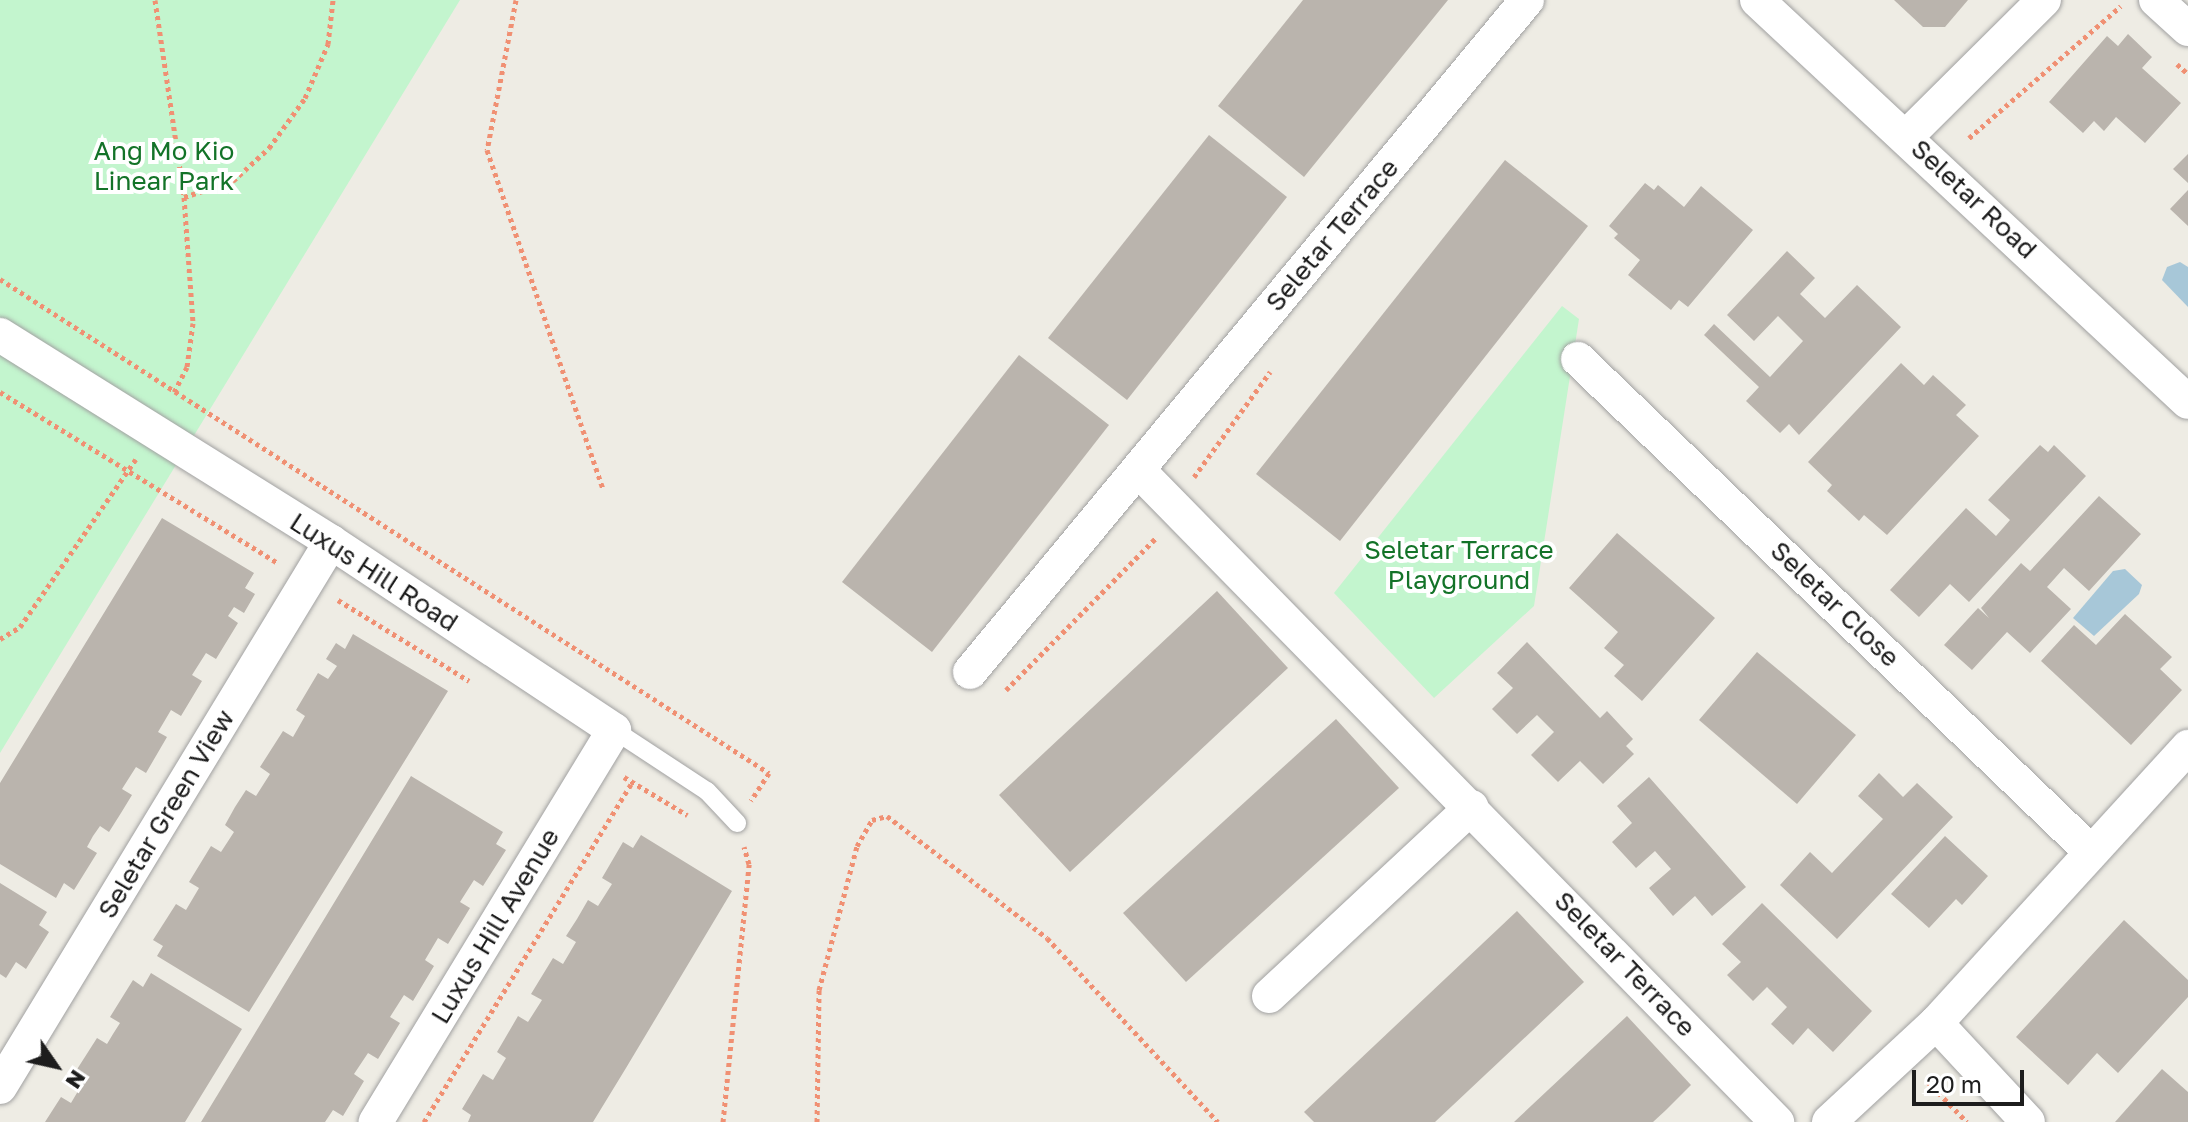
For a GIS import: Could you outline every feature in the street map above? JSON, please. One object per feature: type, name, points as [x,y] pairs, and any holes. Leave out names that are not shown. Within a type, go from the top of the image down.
[{"type":"street","name":"Seletar Terrace","points":[[970,672],[1527,0]]},
{"type":"street","name":"Seletar Road","points":[[1757,0],[1907,136],[2188,402]]},
{"type":"street","points":[[1907,136],[2044,0]]},
{"type":"street","points":[[2156,0],[2188,29]]},
{"type":"street","name":"Luxus Hill Road","points":[[0,335],[331,542],[614,730]]},
{"type":"street","name":"Seletar Close","points":[[1578,359],[2091,852]]},
{"type":"street","name":"Seletar Terrace","points":[[1139,471],[1472,807],[1777,1122]]},
{"type":"street","name":"Seletar Green View","points":[[0,1087],[331,542]]},
{"type":"street","name":"Luxus Hill Avenue","points":[[376,1122],[614,730]]},
{"type":"street","points":[[1829,1122],[1936,1023],[2188,747]]},
{"type":"street","points":[[1269,996],[1472,807]]},
{"type":"street","points":[[1936,1023],[2028,1122]]},
{"type":"lane","name":"Luxus Hill Road","points":[[614,730],[707,791],[737,823]]},
{"type":"path","points":[[0,639],[20,627],[155,432],[187,367],[193,323],[184,197],[155,0]]},
{"type":"path","points":[[184,197],[233,181],[269,148],[305,98],[328,44],[333,0]]},
{"type":"path","points":[[516,0],[487,150],[603,488]]},
{"type":"path","points":[[1969,138],[2127,0]]},
{"type":"path","points":[[0,279],[769,773],[737,823],[749,864],[723,1122]]},
{"type":"path","points":[[0,392],[483,690]]},
{"type":"path","points":[[597,760],[692,818]]},
{"type":"path","points":[[424,1122],[632,782]]},
{"type":"path","points":[[817,1122],[819,990],[857,846],[872,820],[887,816],[1047,938],[1218,1122]]},
{"type":"path","points":[[1927,1081],[1967,1122]]},
{"type":"green space","name":"Ang Mo Kio Linear Park","points":[[0,0],[460,0],[0,753]]},
{"type":"green space","name":"Seletar Terrace Playground","points":[[1562,306],[1579,319],[1534,606],[1434,698],[1334,593]]},
{"type":"water","points":[[2180,262],[2188,267],[2188,307],[2162,280],[2167,267]]},
{"type":"water","points":[[2125,569],[2142,585],[2139,594],[2094,636],[2073,618],[2113,571]]},
{"type":"building","points":[[1303,0],[1448,0],[1304,177],[1218,106]]},
{"type":"building","points":[[1894,0],[1968,0],[1945,27],[1923,27]]},
{"type":"building","points":[[2128,34],[2152,57],[2142,68],[2181,103],[2145,143],[2116,117],[2104,131],[2094,121],[2083,133],[2049,102],[2107,36],[2118,46]]},
{"type":"building","points":[[1209,135],[1287,197],[1127,400],[1048,338]]},
{"type":"building","points":[[2188,154],[2188,183],[2173,169]]},
{"type":"building","points":[[1505,160],[1588,226],[1340,541],[1256,474]]},
{"type":"building","points":[[1645,183],[1654,190],[1658,185],[1684,207],[1701,186],[1753,230],[1688,307],[1679,300],[1671,310],[1628,275],[1640,260],[1614,238],[1618,234],[1609,226]]},
{"type":"building","points":[[2188,190],[2188,226],[2170,209]]},
{"type":"building","points":[[1787,251],[1815,278],[1800,294],[1825,318],[1857,285],[1901,327],[1799,435],[1789,424],[1780,433],[1746,401],[1759,387],[1704,335],[1714,324],[1770,377],[1803,341],[1778,316],[1754,341],[1727,315]]},
{"type":"building","points":[[1019,355],[1109,425],[932,652],[842,582]]},
{"type":"building","points":[[1901,363],[1924,385],[1933,375],[1966,405],[1956,415],[1979,436],[1887,535],[1864,515],[1859,521],[1827,491],[1832,485],[1808,462]]},
{"type":"building","points":[[2040,445],[2048,452],[2054,445],[2086,476],[1969,602],[1950,584],[1919,617],[1890,590],[1966,508],[1996,536],[2010,520],[1988,500]]},
{"type":"building","points":[[2099,496],[2141,534],[2089,591],[2064,568],[2047,587],[2071,609],[2030,653],[2007,632],[1972,670],[1944,645],[1978,608],[1989,618],[1981,608],[2021,563],[2030,571]]},
{"type":"building","points":[[162,518],[254,573],[245,588],[255,594],[244,613],[234,607],[228,616],[238,623],[216,659],[206,653],[192,675],[202,681],[181,716],[171,710],[158,732],[167,737],[146,773],[136,767],[122,789],[132,795],[109,832],[100,826],[93,836],[87,847],[97,853],[74,890],[64,883],[56,898],[0,864],[0,783]]},
{"type":"building","points":[[1617,533],[1715,618],[1642,701],[1614,676],[1624,665],[1604,648],[1618,632],[1569,588]]},
{"type":"building","points":[[1217,591],[1288,668],[1070,872],[999,795]]},
{"type":"building","points":[[2125,614],[2172,657],[2160,669],[2182,690],[2131,745],[2041,661],[2074,625],[2096,645]]},
{"type":"building","points":[[353,634],[448,691],[249,1012],[157,956],[163,946],[153,940],[176,904],[186,910],[199,888],[189,882],[211,846],[221,852],[234,832],[225,825],[235,807],[246,790],[256,796],[270,774],[260,767],[283,731],[293,737],[305,716],[296,710],[318,673],[328,679],[337,666],[326,659],[336,643],[345,649]]},
{"type":"building","points":[[1527,642],[1600,718],[1607,711],[1633,739],[1626,746],[1634,754],[1603,784],[1580,761],[1558,782],[1531,755],[1554,732],[1537,715],[1517,734],[1492,709],[1513,688],[1497,673]]},
{"type":"building","points":[[1757,652],[1856,735],[1797,804],[1699,720]]},
{"type":"building","points":[[1336,719],[1399,788],[1186,982],[1123,913]]},
{"type":"building","points":[[1879,773],[1903,797],[1917,783],[1953,817],[1837,939],[1780,885],[1810,852],[1832,873],[1883,819],[1858,796]]},
{"type":"building","points":[[411,776],[503,832],[496,844],[506,850],[483,886],[474,880],[460,902],[470,908],[448,944],[438,938],[425,960],[434,966],[413,1001],[404,995],[390,1017],[400,1023],[378,1059],[368,1053],[354,1074],[364,1081],[343,1116],[333,1110],[325,1122],[201,1122]]},
{"type":"building","points":[[1649,777],[1746,887],[1712,916],[1695,896],[1673,916],[1649,888],[1671,869],[1655,851],[1636,868],[1612,842],[1632,823],[1617,806]]},
{"type":"building","points":[[641,835],[732,891],[626,1068],[593,1122],[468,1122],[471,1115],[462,1109],[483,1074],[493,1080],[506,1058],[497,1052],[518,1016],[528,1022],[542,1000],[531,994],[553,958],[563,964],[576,942],[566,936],[588,900],[598,906],[612,884],[602,878],[623,842],[633,848]]},
{"type":"building","points":[[1945,836],[1988,876],[1962,905],[1956,899],[1929,928],[1891,894]]},
{"type":"building","points":[[0,883],[47,912],[39,925],[49,932],[26,969],[16,962],[6,978],[0,974]]},
{"type":"building","points":[[1762,903],[1872,1011],[1833,1052],[1808,1028],[1793,1045],[1771,1024],[1787,1007],[1767,987],[1753,1001],[1727,975],[1741,962],[1722,944]]},
{"type":"building","points":[[1517,911],[1584,982],[1435,1122],[1314,1122],[1304,1112]]},
{"type":"building","points":[[2124,920],[2188,980],[2188,997],[2118,1073],[2097,1053],[2068,1085],[2016,1037]]},
{"type":"building","points":[[151,973],[242,1029],[185,1122],[45,1122],[61,1097],[71,1103],[84,1081],[74,1074],[97,1038],[107,1044],[120,1023],[110,1017],[133,980],[143,987]]},
{"type":"building","points":[[1627,1016],[1691,1085],[1666,1110],[1653,1122],[1514,1122]]},
{"type":"building","points":[[2162,1069],[2188,1092],[2188,1122],[2115,1122]]}]
